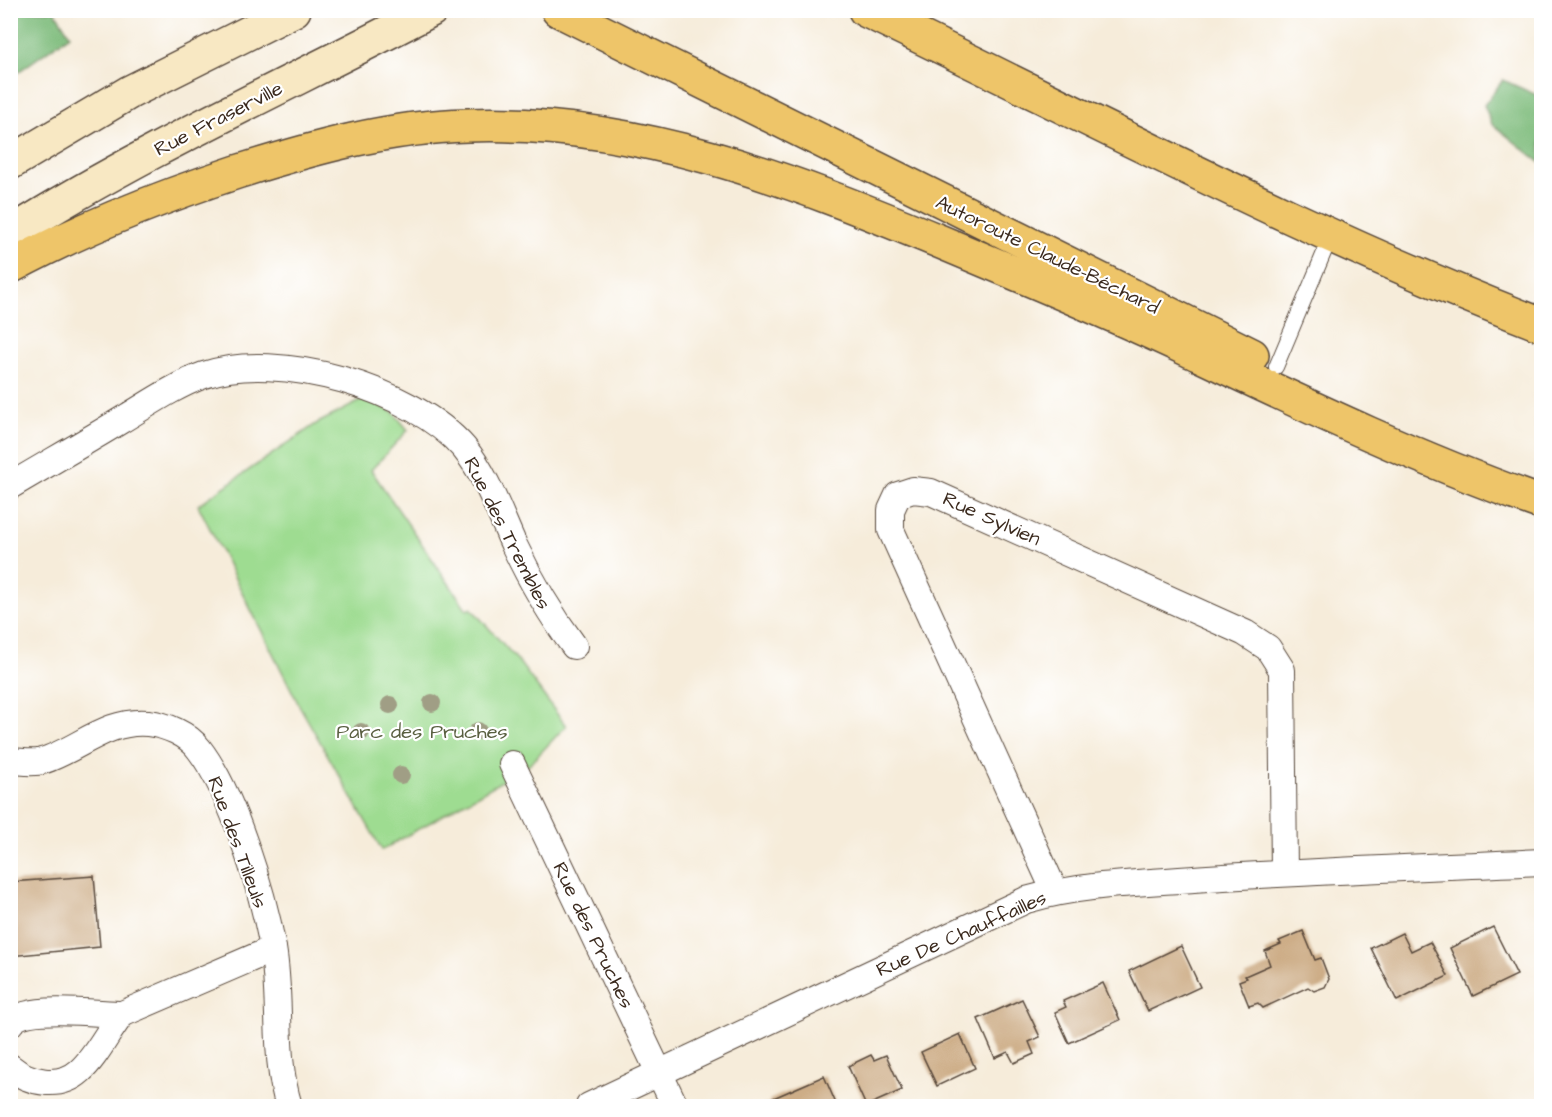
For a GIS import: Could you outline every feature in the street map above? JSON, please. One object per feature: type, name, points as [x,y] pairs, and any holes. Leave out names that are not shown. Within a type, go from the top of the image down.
[{"type":"highway","points":[[540,10],[688,75]]},
{"type":"highway","name":"Autoroute Claude-Béchard","points":[[558,10],[1275,367],[1542,492]]},
{"type":"highway","points":[[872,13],[1331,236],[1459,293],[1542,325]]},
{"type":"highway","points":[[10,267],[111,217],[166,195],[290,156],[351,140],[388,132],[469,125],[552,127],[612,133],[715,158],[840,200],[1078,299],[1421,458],[1542,503]]},
{"type":"main road","points":[[10,163],[129,92],[294,10]]},
{"type":"main road","name":"Rue Fraserville","points":[[10,234],[117,171],[231,110],[431,10]]},
{"type":"street","name":"Rue des Trembles","points":[[10,486],[173,389],[205,375],[241,369],[279,367],[359,383],[397,401],[432,422],[464,448],[488,487],[549,614],[574,646]]},
{"type":"street","name":"Rue Sylvien","points":[[1055,892],[891,530],[891,510],[898,495],[913,490],[931,492],[1245,633],[1268,648],[1282,670],[1284,873]]},
{"type":"street","name":"Rue des Tilleuls","points":[[10,761],[40,762],[99,732],[123,724],[147,723],[178,731],[198,747],[219,784],[259,886],[273,949],[282,1065],[289,1107]]},
{"type":"street","name":"Rue des Pruches","points":[[512,764],[675,1107]]},
{"type":"street","name":"Rue De Chauffailles","points":[[589,1107],[1026,900],[1055,892],[1096,886],[1284,873],[1542,862]]},
{"type":"street","points":[[10,1024],[28,1012],[122,1014],[273,949]]},
{"type":"street","points":[[10,1067],[21,1076],[38,1082],[67,1078],[80,1072],[122,1014]]},
{"type":"lane","points":[[1275,367],[1331,236]]},
{"type":"green space","points":[[11,10],[55,11],[70,35],[11,77]]},
{"type":"green space","points":[[1503,80],[1541,97],[1541,163],[1492,124],[1484,105]]},
{"type":"green space","name":"Parc des Pruches","points":[[366,398],[394,413],[408,430],[371,470],[467,610],[471,608],[519,662],[566,726],[528,766],[382,850],[299,705],[198,505],[316,424]]},
{"type":"building","points":[[94,876],[100,947],[10,956],[10,882]]},
{"type":"building","points":[[1493,927],[1517,975],[1473,996],[1450,948]]},
{"type":"building","points":[[1303,931],[1315,960],[1321,958],[1329,979],[1325,987],[1314,991],[1308,987],[1263,1008],[1258,1003],[1249,1006],[1239,981],[1270,965],[1265,951],[1281,944],[1279,941]]},
{"type":"building","points":[[1402,933],[1411,951],[1430,942],[1448,976],[1397,1001],[1371,948]]},
{"type":"building","points":[[1181,946],[1200,987],[1148,1011],[1129,971]]},
{"type":"building","points":[[1103,983],[1120,1020],[1069,1043],[1055,1012],[1066,1007],[1063,1001]]},
{"type":"building","points":[[1022,999],[1040,1037],[1029,1042],[1034,1054],[1014,1063],[1008,1052],[995,1058],[978,1019]]},
{"type":"building","points":[[960,1034],[975,1068],[937,1086],[921,1052]]},
{"type":"building","points":[[871,1055],[874,1060],[886,1055],[902,1090],[866,1106],[848,1066]]},
{"type":"building","points":[[824,1076],[837,1106],[762,1106],[770,1103],[769,1100]]}]
